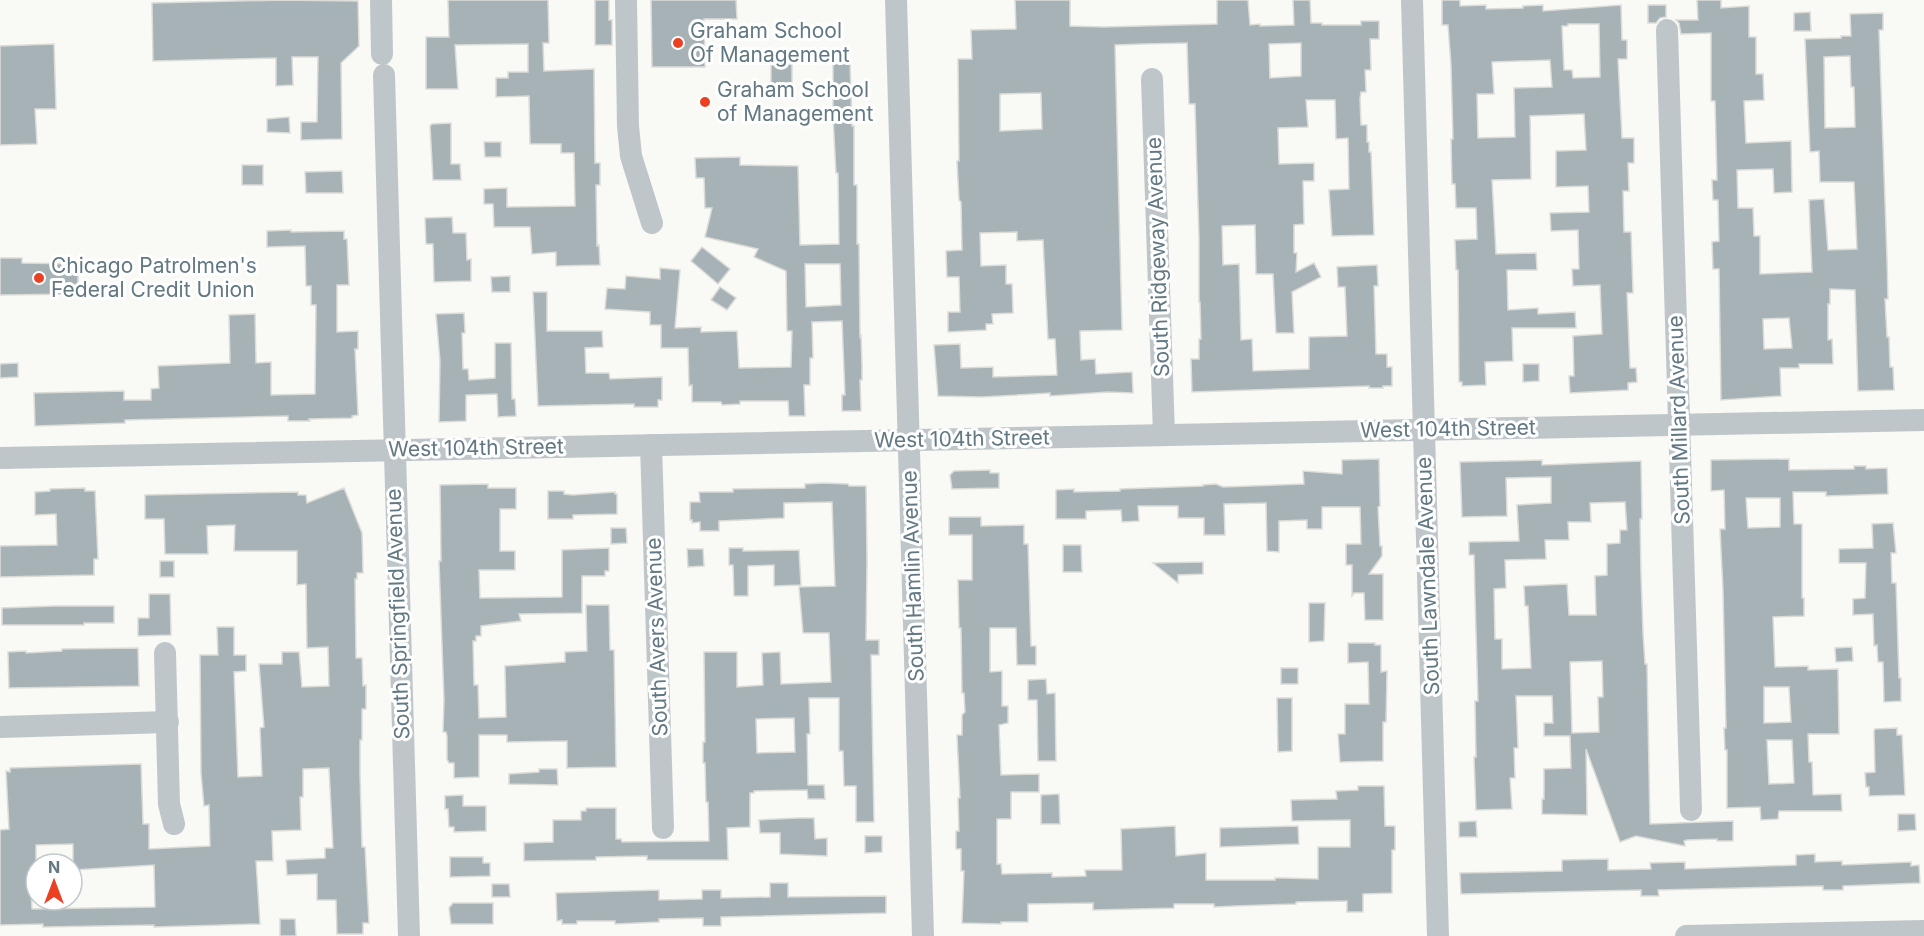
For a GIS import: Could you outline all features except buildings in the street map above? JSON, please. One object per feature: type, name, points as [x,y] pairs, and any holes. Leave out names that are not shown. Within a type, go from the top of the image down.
[{"type":"street","name":"South Springfield Avenue","points":[[381,0],[409,936]]},
{"type":"street","points":[[626,0],[630,156],[652,223]]},
{"type":"street","name":"South Hamlin Avenue","points":[[896,0],[923,936]]},
{"type":"street","name":"South Lawndale Avenue","points":[[1412,0],[1438,936]]},
{"type":"street","name":"South Millard Avenue","points":[[1667,30],[1691,810]]},
{"type":"street","name":"South Ridgeway Avenue","points":[[1152,79],[1164,435]]},
{"type":"street","name":"West 104th Street","points":[[0,458],[1924,420]]},
{"type":"street","name":"South Avers Avenue","points":[[651,445],[663,828]]},
{"type":"street","points":[[165,653],[169,804],[174,824]]},
{"type":"street","points":[[0,727],[168,722]]},
{"type":"street","points":[[1686,936],[1924,930]]},
{"type":"place","name":"Graham School Of Management","points":[[678,43]]},
{"type":"place","name":"Graham School of Management","points":[[705,102]]},
{"type":"place","name":"Chicago Patrolmen's Federal Credit Union","points":[[39,278]]}]
